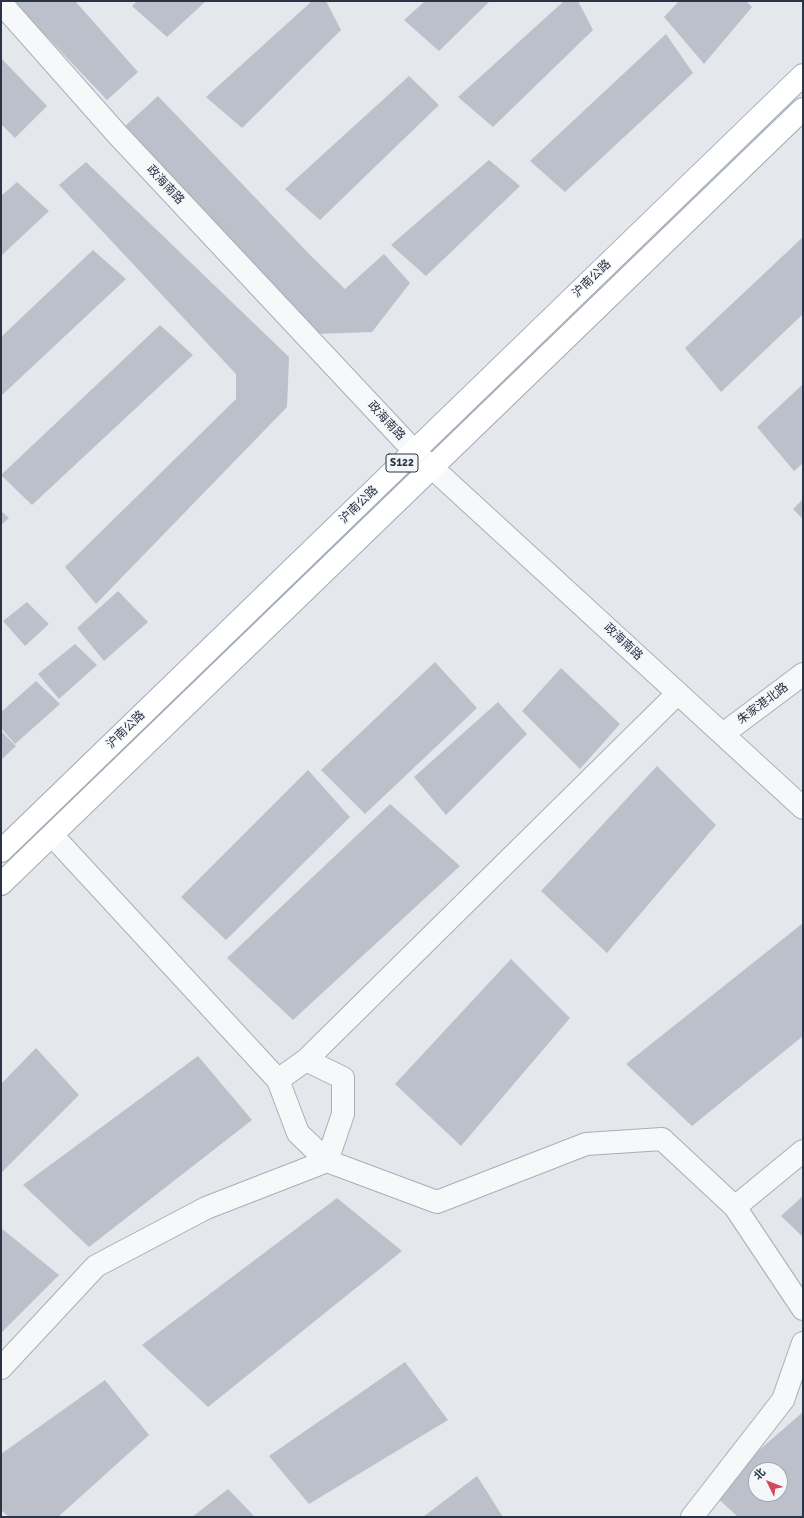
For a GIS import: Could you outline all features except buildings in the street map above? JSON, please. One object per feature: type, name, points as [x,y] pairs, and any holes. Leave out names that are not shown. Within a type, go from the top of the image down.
[{"type":"main road","name":"沪南公路","points":[[1,851],[803,75]]},
{"type":"main road","name":"沪南公路","points":[[1,884],[803,109]]},
{"type":"street","name":"政海南路","points":[[1,3],[117,134],[414,451],[803,808]]},
{"type":"street","name":"朱家港北路","points":[[723,734],[803,674]]},
{"type":"street","points":[[278,1080],[306,1060],[678,693]]},
{"type":"street","points":[[52,835],[278,1080],[298,1133],[327,1161],[437,1202],[586,1144],[662,1139],[735,1206],[803,1308]]},
{"type":"street","points":[[1,1368],[96,1266],[206,1208],[327,1161],[343,1114],[343,1078],[306,1060]]},
{"type":"street","points":[[735,1206],[803,1151]]},
{"type":"street","points":[[698,1515],[783,1400],[803,1343]]}]
